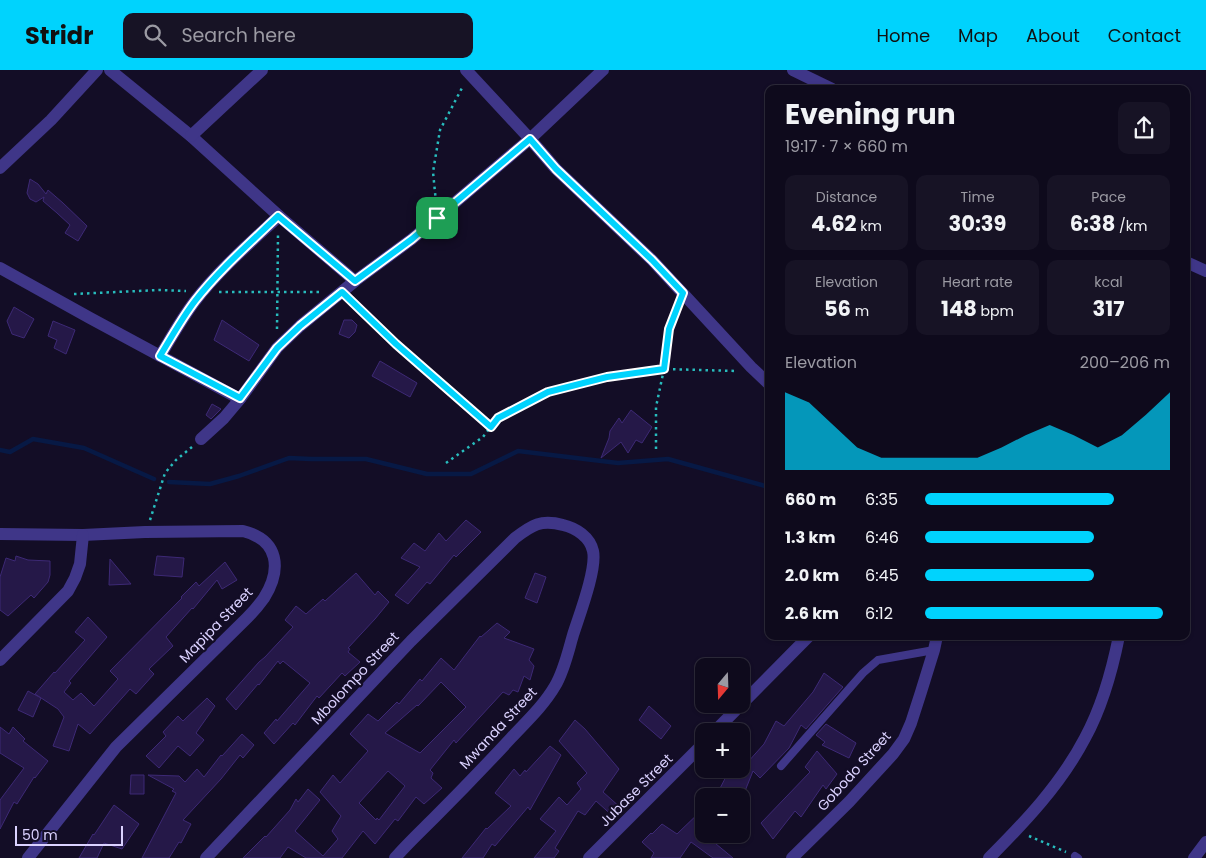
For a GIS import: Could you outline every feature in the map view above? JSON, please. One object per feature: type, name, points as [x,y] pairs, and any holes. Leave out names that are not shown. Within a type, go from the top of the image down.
[{"type":"street","points":[[0,168],[50,120],[97,70]]},
{"type":"street","points":[[110,70],[191,136],[278,216],[355,281]]},
{"type":"street","points":[[191,136],[262,70]]},
{"type":"street","points":[[467,70],[556,169],[652,260],[765,380]]},
{"type":"street","points":[[201,439],[224,418],[277,348],[300,326],[437,218],[530,139],[603,70]]},
{"type":"street","points":[[793,70],[824,85]]},
{"type":"street","points":[[160,356],[194,302],[228,265],[278,216]]},
{"type":"street","points":[[1190,264],[1206,271]]},
{"type":"street","points":[[0,268],[240,398]]},
{"type":"street","name":"Mwanda Street","points":[[395,858],[501,749],[545,701],[556,684],[564,664],[592,571],[593,551],[589,541],[579,532],[568,526],[546,522],[531,526]]},
{"type":"street","name":"Mbolompo Street","points":[[206,858],[411,641],[508,545],[531,526]]},
{"type":"street","name":"Mapipa Street","points":[[0,534],[83,535],[243,531],[252,533],[271,547],[275,567],[265,596],[247,618],[116,747],[28,858]]},
{"type":"street","points":[[0,660],[68,591],[80,564],[83,535]]},
{"type":"street","points":[[723,723],[805,640]]},
{"type":"street","name":"Gobodo Street","points":[[792,858],[849,802],[893,754],[904,739],[911,723],[936,640]]},
{"type":"street","points":[[989,858],[1043,800],[1064,773],[1085,738],[1107,684],[1118,640]]},
{"type":"street","name":"Jubase Street","points":[[589,858],[695,752]]},
{"type":"street","points":[[1194,858],[1206,842]]},
{"type":"lane","points":[[781,766],[863,673],[878,660],[934,650]]},
{"type":"path","points":[[437,218],[433,172],[440,130],[464,84],[467,70]]},
{"type":"path","points":[[277,348],[278,216]]},
{"type":"path","points":[[342,292],[396,344],[491,427]]},
{"type":"path","points":[[656,449],[656,407],[664,369],[669,329],[683,293]]},
{"type":"path","points":[[446,463],[483,437],[498,418],[548,392],[607,377],[664,369],[756,371]]},
{"type":"path","points":[[146,532],[165,473],[176,460],[201,439]]},
{"type":"path","points":[[1016,831],[1077,857]]},
{"type":"building","points":[[30,179],[38,184],[46,194],[48,190],[87,226],[78,241],[65,233],[70,225],[43,201],[44,197],[36,202],[30,199],[27,193]]},
{"type":"building","points":[[14,307],[34,319],[24,338],[12,334],[7,321]]},
{"type":"building","points":[[222,320],[259,345],[249,361],[214,340]]},
{"type":"building","points":[[344,320],[352,320],[357,325],[355,332],[349,338],[339,334]]},
{"type":"building","points":[[53,321],[75,330],[66,354],[54,348],[57,340],[48,336]]},
{"type":"building","points":[[380,361],[417,383],[410,397],[372,376]]},
{"type":"building","points":[[212,404],[221,409],[211,419],[206,415]]},
{"type":"building","points":[[631,410],[652,427],[642,443],[636,440],[628,453],[621,442],[601,458],[610,431],[619,418],[622,423]]},
{"type":"building","points":[[466,520],[481,532],[456,557],[454,555],[430,584],[427,582],[408,604],[395,595],[420,567],[401,558],[414,543],[425,551],[439,533],[446,541]]},
{"type":"building","points":[[16,556],[28,560],[50,561],[50,575],[48,582],[34,598],[31,595],[8,616],[0,610],[0,577],[6,558],[15,561]]},
{"type":"building","points":[[157,556],[184,558],[182,577],[154,575]]},
{"type":"building","points":[[110,559],[131,584],[109,585]]},
{"type":"building","points":[[225,562],[237,580],[222,589],[217,580],[166,637],[173,646],[149,669],[154,674],[136,694],[130,689],[90,734],[78,724],[69,751],[53,746],[64,717],[58,709],[35,694],[85,640],[75,632],[88,617],[107,637],[69,681],[71,683],[64,692],[73,700],[81,693],[94,706],[118,679],[110,671],[196,582],[199,586]]},
{"type":"building","points":[[356,573],[375,595],[378,591],[389,602],[348,648],[350,649],[348,652],[360,662],[345,676],[342,673],[319,698],[317,696],[295,725],[293,723],[274,744],[264,733],[310,683],[283,661],[280,664],[278,661],[236,710],[226,699],[293,627],[285,620],[296,606],[306,614],[323,599],[325,601]]},
{"type":"building","points":[[535,573],[546,577],[537,603],[525,598]]},
{"type":"building","points":[[497,623],[510,632],[504,638],[534,649],[529,660],[534,666],[530,680],[524,676],[518,692],[513,690],[509,695],[503,692],[456,743],[454,740],[430,770],[433,773],[431,778],[442,788],[424,804],[416,797],[398,821],[395,819],[375,844],[363,831],[342,858],[306,858],[288,847],[280,858],[243,858],[266,837],[290,810],[296,799],[298,802],[308,789],[320,800],[295,831],[323,856],[338,839],[332,831],[341,816],[320,792],[333,775],[340,783],[368,751],[350,734],[368,714],[378,721],[397,702],[399,704],[441,658],[454,670],[481,637]],"holes":[[[441,682],[466,707],[420,753],[385,733],[418,706]],[[388,771],[405,786],[379,820],[377,818],[376,820],[359,803]]]},
{"type":"building","points":[[824,673],[843,687],[806,729],[801,725],[789,748],[760,778],[753,771],[746,788],[720,788],[725,778],[750,778],[750,760],[764,744],[776,721],[784,726],[813,692]]},
{"type":"building","points":[[28,691],[41,698],[33,717],[18,710]]},
{"type":"building","points":[[207,698],[215,706],[196,733],[204,740],[190,756],[178,746],[159,768],[146,756],[166,736],[163,732],[178,716],[183,721]]},
{"type":"building","points":[[649,706],[671,726],[661,739],[639,720]]},
{"type":"building","points":[[575,720],[619,769],[603,792],[621,808],[615,818],[596,801],[585,815],[578,811],[555,848],[559,851],[554,858],[534,858],[556,831],[540,819],[559,797],[567,805],[581,789],[577,783],[587,773],[559,741]]},
{"type":"building","points":[[826,724],[856,743],[849,758],[822,745],[825,742],[816,735]]},
{"type":"building","points":[[0,727],[9,734],[13,727],[25,739],[23,741],[48,761],[34,777],[17,804],[14,802],[0,829],[0,800],[24,768],[0,753]]},
{"type":"building","points":[[242,734],[254,745],[243,758],[240,755],[221,779],[183,820],[191,824],[181,843],[179,842],[169,858],[142,858],[176,793],[172,791],[174,789],[148,775],[179,776],[185,782],[197,769],[204,777],[221,755]]},
{"type":"building","points":[[550,746],[561,755],[530,810],[528,807],[495,846],[492,844],[483,858],[462,858],[486,828],[511,806],[495,793],[514,769],[520,776]]},
{"type":"building","points":[[817,751],[837,774],[826,789],[823,785],[801,817],[795,811],[773,839],[761,823],[810,772],[805,767]]},
{"type":"building","points":[[131,775],[144,775],[144,794],[130,794]]},
{"type":"building","points":[[114,805],[139,824],[122,849],[104,843],[97,858],[79,858],[93,834]]},
{"type":"building","points":[[695,817],[695,843],[715,843],[733,858],[713,858],[691,842],[680,858],[651,858],[654,853],[642,842],[662,824],[677,834]]},
{"type":"waterway","points":[[0,450],[10,452],[33,439],[84,448],[154,479]]},
{"type":"waterway","points":[[169,482],[210,484],[289,458],[366,459],[427,474],[471,474],[518,451],[618,463],[668,459],[765,486]]},
{"type":"route","points":[[530,139],[556,169],[652,260],[683,293],[669,329],[664,369],[607,377],[548,392],[498,418],[491,427],[396,344],[342,292],[300,326],[277,348],[240,398],[160,356],[194,302],[215,278],[278,216],[355,281],[437,218],[530,139]]}]
